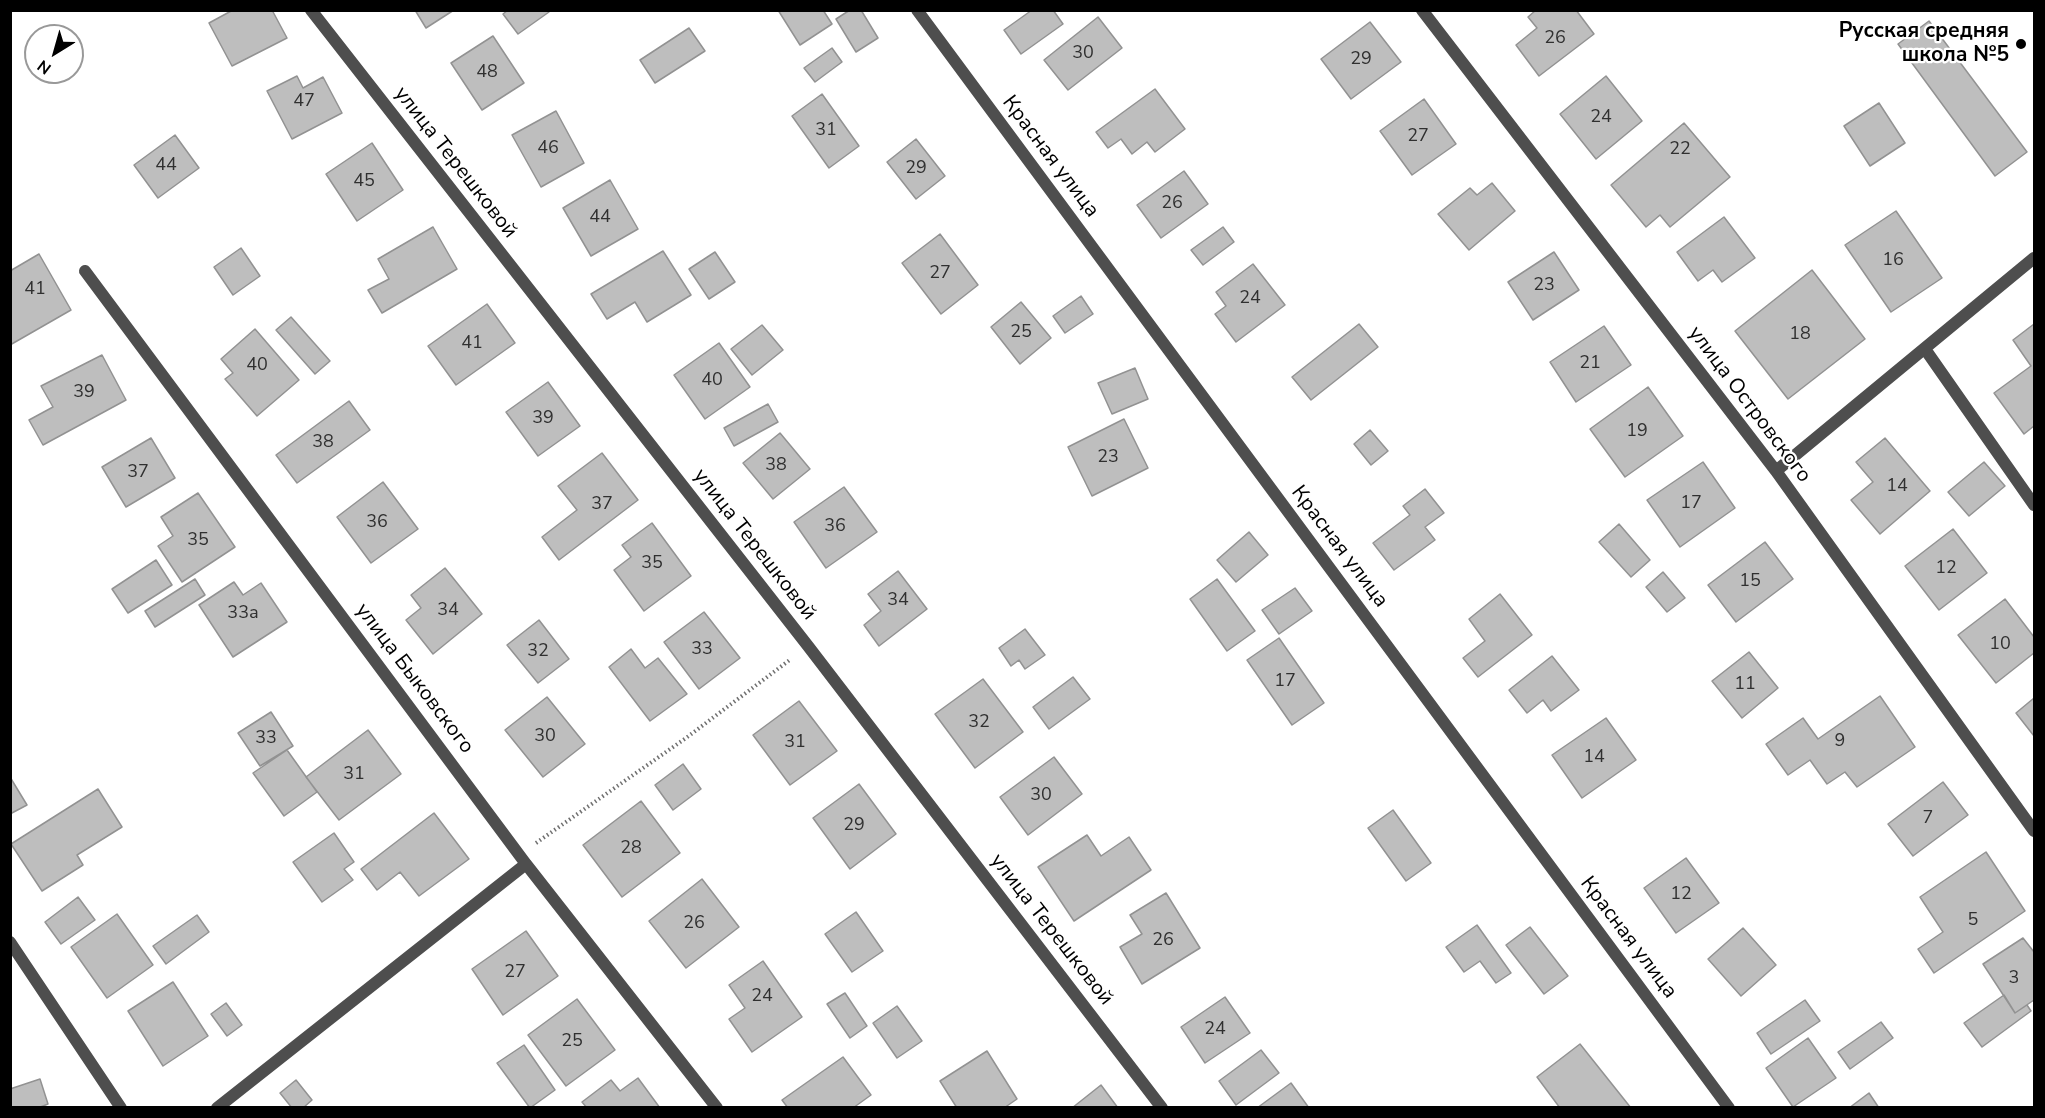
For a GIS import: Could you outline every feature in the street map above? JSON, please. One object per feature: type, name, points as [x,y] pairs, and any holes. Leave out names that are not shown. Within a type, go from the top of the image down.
[{"type":"street","name":"улица Терешковой","points":[[310,10],[808,646],[1162,1107]]},
{"type":"street","name":"Красная улица","points":[[917,10],[1729,1107]]},
{"type":"street","name":"улица Островского","points":[[1422,10],[1776,471],[2034,831]]},
{"type":"street","points":[[1776,471],[2034,258]]},
{"type":"street","name":"улица Быковского","points":[[85,271],[523,859],[717,1107]]},
{"type":"street","points":[[1925,349],[2034,505]]},
{"type":"street","points":[[217,1107],[523,859]]},
{"type":"street","points":[[10,942],[121,1107]]},
{"type":"path","points":[[523,859],[808,646]]},
{"type":"building","points":[[233,10],[272,10],[287,38],[232,66],[209,23]]},
{"type":"building","points":[[415,10],[454,10],[426,28]]},
{"type":"building","points":[[508,10],[548,10],[549,12],[518,34],[503,14]]},
{"type":"building","points":[[778,10],[823,10],[832,24],[800,45]]},
{"type":"building","points":[[850,10],[861,10],[878,38],[856,52],[836,19]]},
{"type":"building","points":[[1032,10],[1053,10],[1063,24],[1021,54],[1004,30]]},
{"type":"building","points":[[1536,10],[1576,10],[1594,34],[1539,76],[1516,45],[1537,28],[1528,17]]},
{"type":"building","points":[[1098,17],[1122,48],[1068,90],[1044,60]]},
{"type":"building","points":[[1929,21],[2027,152],[1995,176],[1898,44]]},
{"type":"building","points":[[1370,22],[1401,62],[1351,99],[1321,59]]},
{"type":"building","points":[[689,28],[705,51],[655,83],[640,60]]},
{"type":"building","points":[[493,36],[524,83],[482,110],[451,63]]},
{"type":"building","points":[[832,48],[842,62],[815,82],[804,68]]},
{"type":"building","points":[[297,76],[303,88],[323,77],[342,113],[292,139],[267,91]]},
{"type":"building","points":[[1606,76],[1642,121],[1596,159],[1560,114]]},
{"type":"building","points":[[1155,89],[1185,129],[1155,152],[1147,142],[1132,154],[1121,139],[1108,148],[1096,132]]},
{"type":"building","points":[[822,94],[859,146],[829,168],[792,116]]},
{"type":"building","points":[[1424,99],[1456,144],[1412,175],[1380,131]]},
{"type":"building","points":[[1879,103],[1905,143],[1870,166],[1844,126]]},
{"type":"building","points":[[556,111],[584,163],[541,187],[512,135]]},
{"type":"building","points":[[1684,123],[1730,177],[1670,227],[1660,215],[1646,227],[1611,185]]},
{"type":"building","points":[[175,135],[199,168],[158,198],[134,165]]},
{"type":"building","points":[[916,139],[945,176],[916,199],[887,162]]},
{"type":"building","points":[[372,143],[403,190],[357,221],[326,174]]},
{"type":"building","points":[[1184,171],[1208,204],[1161,238],[1137,205]]},
{"type":"building","points":[[610,180],[638,229],[591,256],[563,208]]},
{"type":"building","points":[[1492,183],[1515,211],[1469,250],[1438,214],[1470,188],[1477,195]]},
{"type":"building","points":[[1896,211],[1942,278],[1891,312],[1845,245]]},
{"type":"building","points":[[1724,217],[1755,258],[1722,282],[1713,270],[1698,281],[1677,252]]},
{"type":"building","points":[[433,227],[457,269],[382,313],[368,290],[389,279],[378,259]]},
{"type":"building","points":[[1223,227],[1234,242],[1203,265],[1191,250]]},
{"type":"building","points":[[940,234],[978,285],[941,314],[902,263]]},
{"type":"building","points":[[241,248],[260,276],[233,295],[214,267]]},
{"type":"building","points":[[663,251],[691,295],[647,322],[635,302],[607,319],[591,294]]},
{"type":"building","points":[[715,252],[735,282],[709,299],[689,269]]},
{"type":"building","points":[[1554,252],[1579,290],[1533,320],[1508,282]]},
{"type":"building","points":[[39,254],[71,310],[10,345],[10,271]]},
{"type":"building","points":[[1253,264],[1285,305],[1236,342],[1215,314],[1226,306],[1216,292]]},
{"type":"building","points":[[1812,270],[1865,339],[1788,399],[1735,331]]},
{"type":"building","points":[[1081,296],[1093,314],[1065,333],[1053,316]]},
{"type":"building","points":[[1021,302],[1051,338],[1020,364],[991,327]]},
{"type":"building","points":[[487,304],[515,343],[456,385],[428,346]]},
{"type":"building","points":[[291,317],[330,361],[315,374],[276,330]]},
{"type":"building","points":[[1359,324],[1378,347],[1311,400],[1292,377]]},
{"type":"building","points":[[2034,324],[2034,426],[2024,434],[1994,393],[2031,366],[2013,340]]},
{"type":"building","points":[[762,325],[783,350],[752,375],[731,349]]},
{"type":"building","points":[[1604,326],[1631,365],[1576,402],[1550,362]]},
{"type":"building","points":[[255,329],[299,380],[257,416],[225,379],[233,373],[221,359]]},
{"type":"building","points":[[719,343],[750,387],[705,419],[674,375]]},
{"type":"building","points":[[102,355],[126,400],[43,445],[29,420],[53,407],[41,386]]},
{"type":"building","points":[[1135,368],[1148,399],[1112,414],[1098,383]]},
{"type":"building","points":[[548,382],[580,426],[538,456],[506,412]]},
{"type":"building","points":[[1648,387],[1683,436],[1625,477],[1590,429]]},
{"type":"building","points":[[349,401],[370,430],[297,483],[276,455]]},
{"type":"building","points":[[768,404],[778,422],[734,446],[724,428]]},
{"type":"building","points":[[1124,419],[1148,468],[1092,496],[1068,447]]},
{"type":"building","points":[[1370,430],[1388,451],[1371,465],[1354,444]]},
{"type":"building","points":[[780,433],[810,469],[773,499],[743,463]]},
{"type":"building","points":[[151,438],[175,478],[126,507],[102,467]]},
{"type":"building","points":[[1885,438],[1930,491],[1880,534],[1851,500],[1873,482],[1856,462]]},
{"type":"building","points":[[602,453],[638,500],[559,560],[542,537],[577,510],[558,486]]},
{"type":"building","points":[[1703,462],[1735,508],[1680,547],[1647,500]]},
{"type":"building","points":[[1984,462],[2005,486],[1969,516],[1948,492]]},
{"type":"building","points":[[383,482],[418,529],[371,563],[337,517]]},
{"type":"building","points":[[844,487],[877,532],[826,568],[794,522]]},
{"type":"building","points":[[1425,489],[1444,513],[1425,527],[1435,540],[1394,570],[1373,543],[1410,515],[1403,506]]},
{"type":"building","points":[[198,493],[235,547],[182,582],[158,546],[173,536],[161,517]]},
{"type":"building","points":[[652,523],[691,576],[644,611],[614,570],[631,557],[622,545]]},
{"type":"building","points":[[1619,524],[1650,560],[1631,577],[1599,542]]},
{"type":"building","points":[[1953,529],[1987,573],[1939,610],[1905,566]]},
{"type":"building","points":[[1249,532],[1268,555],[1236,582],[1217,560]]},
{"type":"building","points":[[1765,542],[1793,579],[1736,622],[1708,585]]},
{"type":"building","points":[[156,560],[172,585],[128,613],[112,589]]},
{"type":"building","points":[[445,568],[482,614],[433,654],[406,620],[421,608],[411,595]]},
{"type":"building","points":[[898,571],[927,609],[879,646],[864,625],[881,611],[868,594]]},
{"type":"building","points":[[1663,572],[1685,598],[1667,612],[1646,587]]},
{"type":"building","points":[[195,579],[205,595],[155,627],[145,611]]},
{"type":"building","points":[[1217,579],[1255,631],[1227,651],[1190,599]]},
{"type":"building","points":[[234,582],[243,595],[261,583],[287,622],[233,657],[199,605]]},
{"type":"building","points":[[1295,588],[1312,611],[1279,634],[1262,610]]},
{"type":"building","points":[[1500,594],[1532,635],[1478,677],[1463,658],[1485,641],[1469,619]]},
{"type":"building","points":[[2005,599],[2034,637],[2034,653],[1996,683],[1958,635]]},
{"type":"building","points":[[704,612],[740,658],[699,689],[664,642]]},
{"type":"building","points":[[539,620],[569,659],[538,683],[507,645]]},
{"type":"building","points":[[1025,629],[1045,655],[1025,669],[1019,660],[1011,666],[999,648]]},
{"type":"building","points":[[1279,638],[1324,703],[1292,725],[1247,660]]},
{"type":"building","points":[[631,649],[645,668],[658,658],[687,694],[650,721],[609,667]]},
{"type":"building","points":[[1749,652],[1778,688],[1742,718],[1712,681]]},
{"type":"building","points":[[1552,656],[1579,690],[1551,711],[1543,700],[1527,713],[1509,690]]},
{"type":"building","points":[[1073,677],[1090,699],[1049,729],[1033,707]]},
{"type":"building","points":[[983,679],[1023,732],[975,768],[935,714]]},
{"type":"building","points":[[1880,696],[1915,747],[1857,787],[1845,772],[1827,784],[1810,760],[1788,775],[1766,744],[1803,718],[1818,739]]},
{"type":"building","points":[[547,697],[585,744],[543,777],[505,730]]},
{"type":"building","points":[[2034,698],[2034,736],[2016,713]]},
{"type":"building","points":[[799,701],[837,751],[790,785],[753,735]]},
{"type":"building","points":[[271,712],[293,746],[260,766],[238,733]]},
{"type":"building","points":[[1606,718],[1636,760],[1582,798],[1552,755]]},
{"type":"building","points":[[368,730],[401,774],[339,820],[306,777]]},
{"type":"building","points":[[287,750],[317,792],[284,816],[253,773]]},
{"type":"building","points":[[1054,757],[1082,794],[1028,835],[1000,797]]},
{"type":"building","points":[[683,764],[701,789],[673,810],[655,785]]},
{"type":"building","points":[[10,777],[27,805],[10,814]]},
{"type":"building","points":[[1943,782],[1968,815],[1913,856],[1888,824]]},
{"type":"building","points":[[859,784],[896,834],[850,869],[813,818]]},
{"type":"building","points":[[98,789],[122,827],[77,855],[83,865],[42,891],[11,844]]},
{"type":"building","points":[[641,801],[680,853],[622,897],[583,845]]},
{"type":"building","points":[[1393,810],[1431,863],[1406,881],[1368,828]]},
{"type":"building","points":[[434,813],[469,859],[419,896],[400,872],[377,890],[361,869]]},
{"type":"building","points":[[334,833],[354,862],[344,869],[353,880],[322,902],[293,862]]},
{"type":"building","points":[[1087,835],[1101,856],[1129,837],[1151,870],[1074,921],[1038,867]]},
{"type":"building","points":[[1986,852],[2025,911],[1934,973],[1918,949],[1943,932],[1920,897]]},
{"type":"building","points":[[1686,858],[1719,903],[1676,933],[1644,888]]},
{"type":"building","points":[[702,879],[739,927],[686,968],[649,921]]},
{"type":"building","points":[[1166,893],[1200,948],[1142,984],[1120,947],[1142,934],[1130,915]]},
{"type":"building","points":[[78,897],[95,920],[61,944],[45,922]]},
{"type":"building","points":[[856,912],[883,951],[852,972],[825,934]]},
{"type":"building","points":[[117,914],[153,965],[107,998],[71,947]]},
{"type":"building","points":[[197,915],[209,932],[166,964],[153,946]]},
{"type":"building","points":[[1477,925],[1511,973],[1496,983],[1480,961],[1464,972],[1446,947]]},
{"type":"building","points":[[1530,927],[1568,976],[1544,994],[1506,945]]},
{"type":"building","points":[[1743,928],[1776,965],[1741,996],[1708,959]]},
{"type":"building","points":[[526,931],[558,976],[503,1015],[472,969]]},
{"type":"building","points":[[2023,938],[2034,952],[2034,1000],[2015,1013],[1983,964]]},
{"type":"building","points":[[763,961],[802,1017],[752,1052],[729,1019],[745,1008],[729,985]]},
{"type":"building","points":[[173,982],[208,1036],[163,1066],[128,1011]]},
{"type":"building","points":[[845,993],[867,1026],[850,1038],[827,1004]]},
{"type":"building","points":[[2004,995],[2015,1013],[2027,1005],[2031,1011],[1982,1047],[1964,1023]]},
{"type":"building","points":[[1225,997],[1250,1033],[1205,1063],[1181,1027]]},
{"type":"building","points":[[577,999],[615,1050],[566,1086],[528,1035]]},
{"type":"building","points":[[1805,1000],[1820,1021],[1771,1054],[1757,1033]]},
{"type":"building","points":[[226,1003],[242,1025],[227,1036],[211,1014]]},
{"type":"building","points":[[897,1006],[922,1041],[897,1058],[873,1023]]},
{"type":"building","points":[[1881,1022],[1893,1038],[1850,1069],[1838,1052]]},
{"type":"building","points":[[1808,1038],[1836,1078],[1793,1107],[1766,1068]]},
{"type":"building","points":[[1580,1044],[1631,1108],[1560,1108],[1537,1077]]},
{"type":"building","points":[[524,1045],[555,1090],[530,1108],[497,1063]]},
{"type":"building","points":[[1261,1050],[1279,1073],[1236,1105],[1219,1081]]},
{"type":"building","points":[[987,1051],[1017,1099],[1004,1108],[957,1108],[940,1081]]},
{"type":"building","points":[[843,1057],[871,1095],[853,1108],[788,1108],[782,1100]]},
{"type":"building","points":[[638,1078],[660,1108],[587,1108],[582,1102],[611,1080],[620,1091]]},
{"type":"building","points":[[40,1079],[48,1104],[38,1108],[10,1108],[10,1089]]},
{"type":"building","points":[[296,1080],[312,1100],[303,1108],[292,1108],[280,1093]]},
{"type":"building","points":[[1291,1083],[1309,1108],[1257,1108]]},
{"type":"building","points":[[1101,1085],[1118,1108],[1072,1108]]},
{"type":"building","points":[[1869,1093],[1879,1108],[1849,1108]]},
{"type":"place","name":"Русская средняя школа №5","points":[[2021,44]]}]
